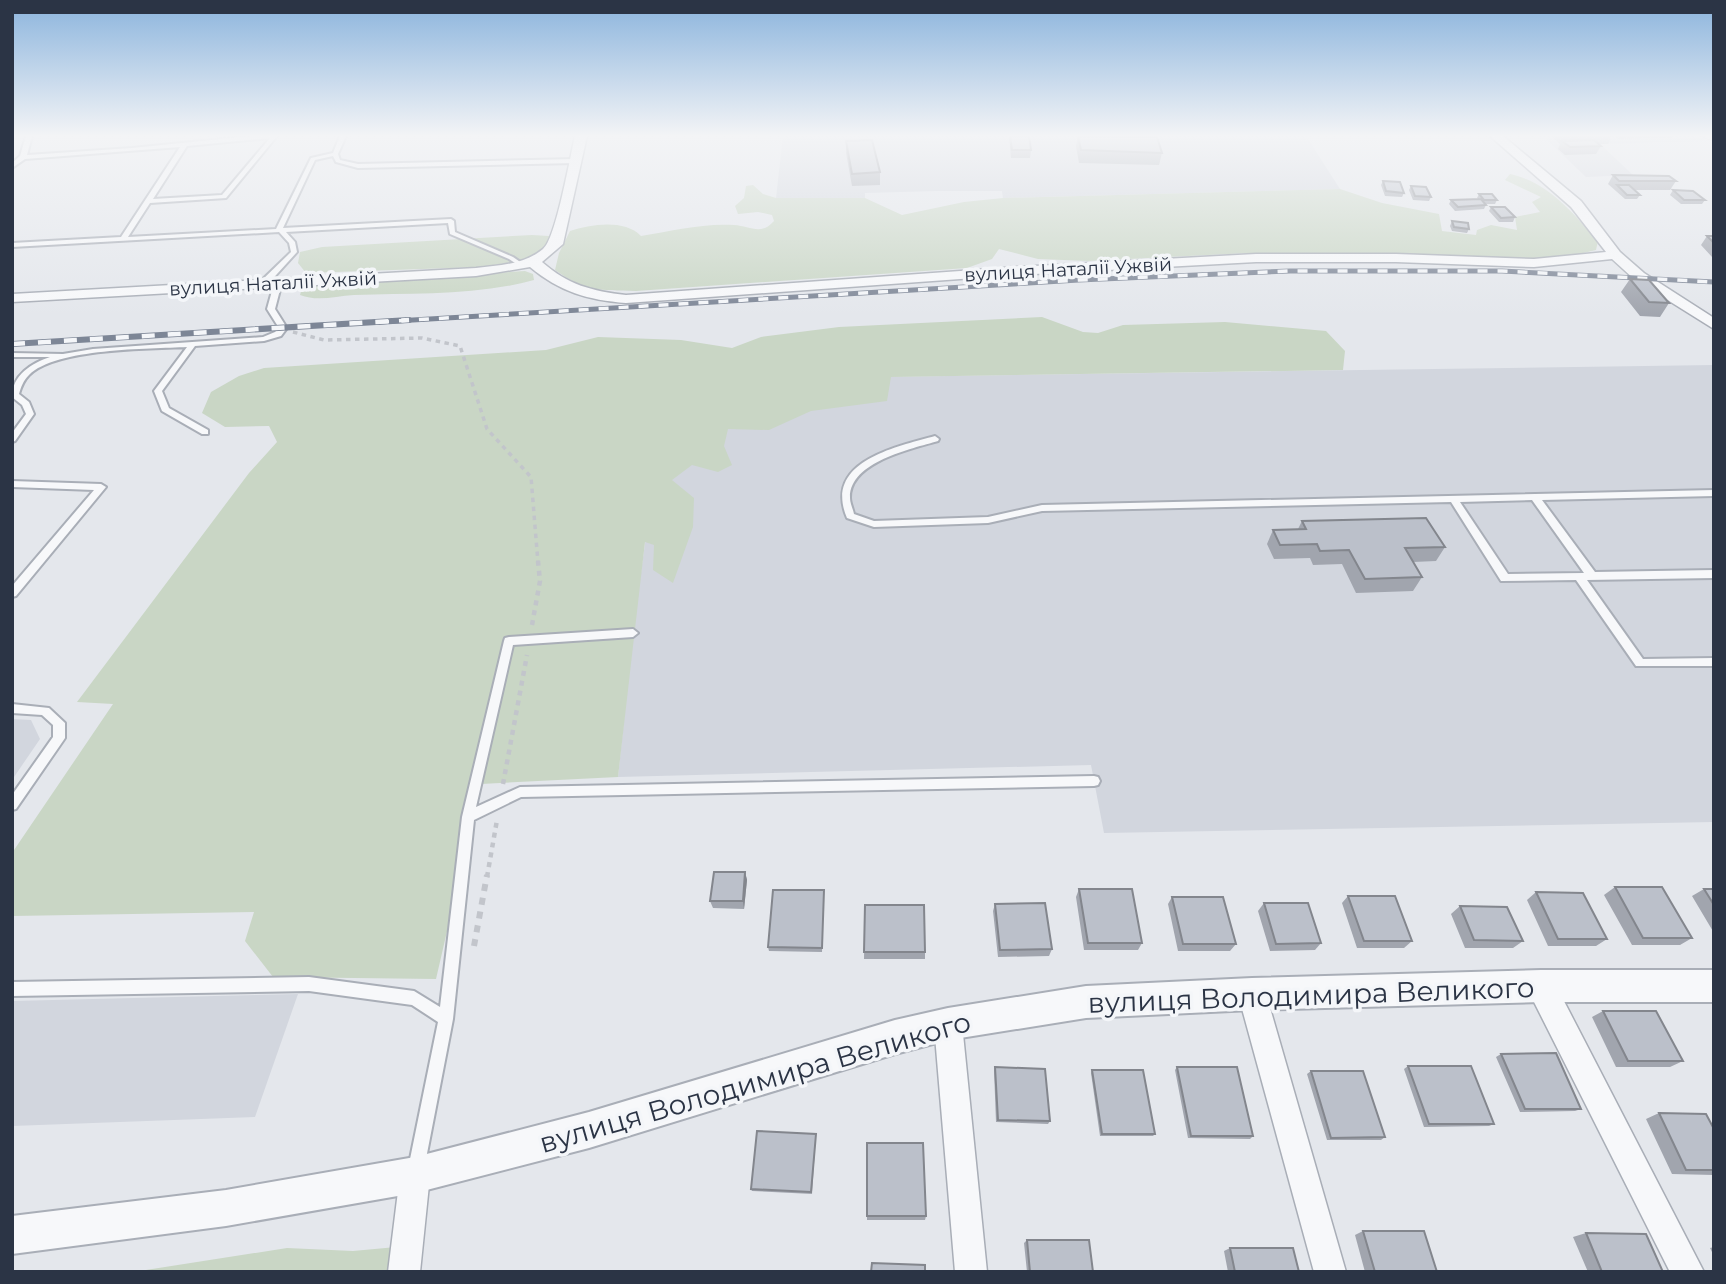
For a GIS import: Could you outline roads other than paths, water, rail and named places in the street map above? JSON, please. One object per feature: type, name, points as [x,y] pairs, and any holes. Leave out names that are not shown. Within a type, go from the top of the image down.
[{"type":"street","points":[[528,264],[545,257],[556,244],[567,196]]},
{"type":"street","points":[[1566,196],[1576,204],[1615,255],[1639,276],[1714,325]]},
{"type":"street","name":"вулиця Наталії Ужвій","points":[[12,298],[476,272],[528,264],[556,283],[583,296],[626,299],[1016,271],[1256,258],[1395,258],[1534,263],[1615,255]]},
{"type":"street","points":[[1541,986],[1688,1272]]},
{"type":"street","name":"вулиця Володимира Великого","points":[[12,1235],[226,1208],[415,1175],[589,1130],[895,1037],[948,1024],[1086,1002],[1252,994],[1541,986],[1714,986]]},
{"type":"street","points":[[1252,994],[1330,1272]]},
{"type":"street","points":[[948,1024],[971,1272]]},
{"type":"street","points":[[404,1272],[415,1175]]},
{"type":"lane","points":[[124,238],[152,196]]},
{"type":"lane","points":[[149,201],[225,196]]},
{"type":"lane","points":[[279,229],[295,196]]},
{"type":"lane","points":[[12,245],[451,221],[452,233],[528,264]]},
{"type":"lane","points":[[12,355],[66,355],[264,339],[278,334],[283,328],[271,310],[271,283],[294,252],[292,242],[279,229]]},
{"type":"lane","points":[[192,344],[158,391],[165,409],[205,432]]},
{"type":"lane","points":[[12,373],[66,355]]},
{"type":"lane","points":[[12,439],[30,414],[26,404],[13,395],[27,369]]},
{"type":"lane","points":[[935,439],[870,461],[848,480],[844,502],[850,516],[874,524],[988,520],[1042,508],[1714,492]]},
{"type":"lane","points":[[12,484],[101,487],[12,593]]},
{"type":"lane","points":[[1534,496],[1592,576]]},
{"type":"lane","points":[[1454,498],[1505,578],[1714,574]]},
{"type":"lane","points":[[1578,576],[1640,663],[1714,662]]},
{"type":"lane","points":[[415,1175],[446,1019],[468,817],[509,641],[633,633]]},
{"type":"lane","points":[[12,708],[45,711],[59,723],[59,738],[12,805]]},
{"type":"lane","points":[[468,817],[520,792],[1094,781]]},
{"type":"lane","points":[[12,989],[309,984],[414,998],[446,1019]]},
{"type":"railway","points":[[379,322],[1079,280],[1290,271],[1502,271],[1714,282]]},
{"type":"railway","points":[[12,344],[409,320]]}]
